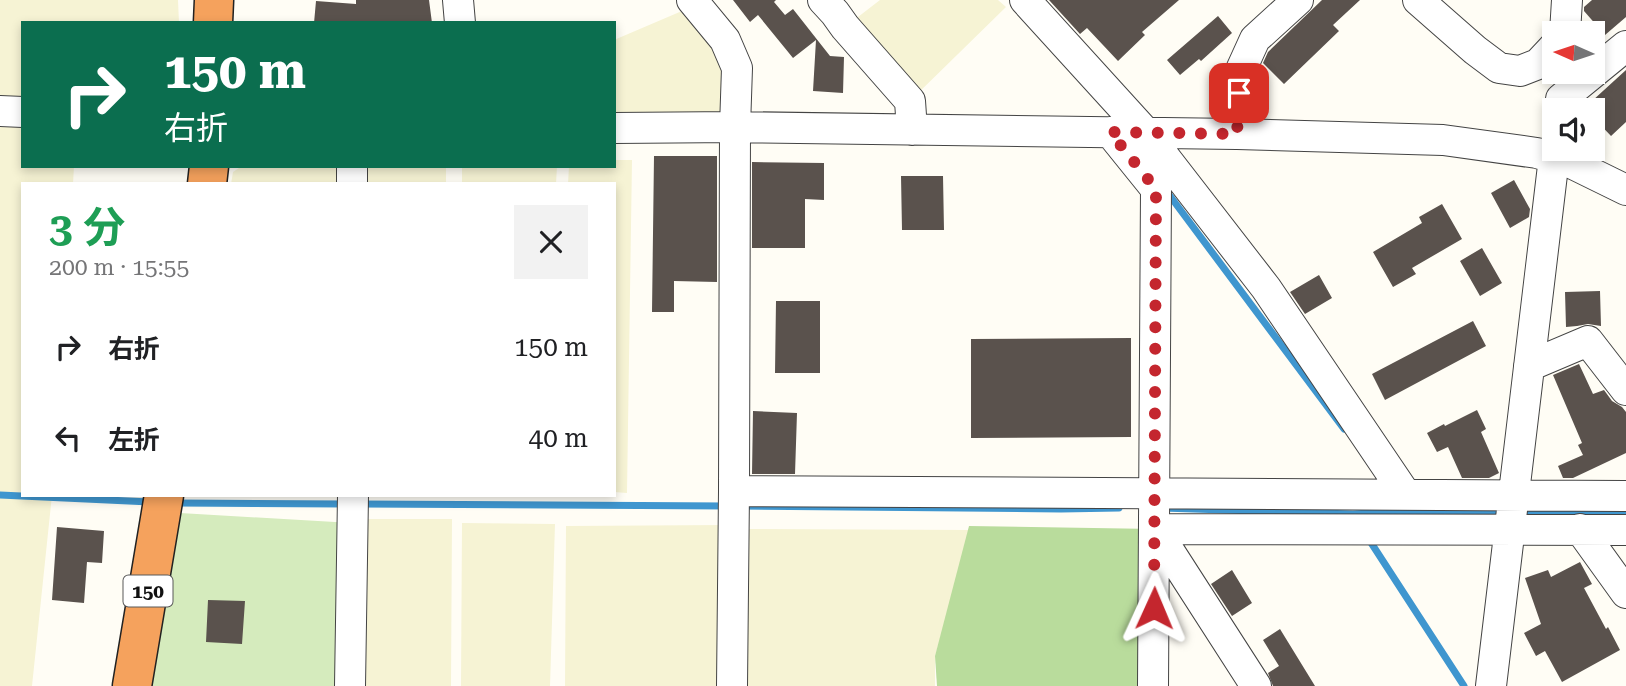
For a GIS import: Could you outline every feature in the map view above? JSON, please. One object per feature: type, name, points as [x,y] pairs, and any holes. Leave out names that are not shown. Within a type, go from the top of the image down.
[{"type":"highway","points":[[213,21],[214,0]]},
{"type":"highway","name":"150","points":[[132,686],[164,497]]},
{"type":"street","points":[[458,0],[460,21]]},
{"type":"street","points":[[692,0],[724,40],[737,68],[732,686]]},
{"type":"street","points":[[823,0],[910,101],[912,130]]},
{"type":"street","points":[[1025,0],[1146,133],[1266,288],[1406,495]]},
{"type":"street","points":[[1237,134],[1240,72],[1255,39],[1298,0]]},
{"type":"street","points":[[1418,0],[1499,68],[1520,71],[1542,60]]},
{"type":"street","points":[[1566,21],[1567,0]]},
{"type":"street","points":[[1561,94],[1626,46]]},
{"type":"street","points":[[0,111],[21,113]]},
{"type":"street","points":[[616,128],[735,127],[1237,134],[1443,140],[1542,153]]},
{"type":"street","points":[[1110,132],[1156,189],[1153,686]]},
{"type":"street","points":[[1491,686],[1553,161]]},
{"type":"street","points":[[1568,161],[1626,190]]},
{"type":"street","points":[[1529,366],[1588,341],[1626,390]]},
{"type":"street","points":[[734,499],[1154,492],[1626,496]]},
{"type":"street","points":[[350,686],[353,497]]},
{"type":"street","points":[[1155,529],[1626,530]]},
{"type":"street","points":[[1155,529],[1256,686]]},
{"type":"street","points":[[1580,529],[1626,593]]},
{"type":"shaded area","points":[[0,0],[178,0],[179,21],[21,21],[21,168],[74,168],[73,182],[21,182],[21,497],[52,497],[32,686],[0,686]]},
{"type":"shaded area","points":[[880,0],[998,0],[1006,7],[910,101],[845,27]]},
{"type":"shaded area","points":[[696,5],[725,40],[735,127],[616,128],[616,39]]},
{"type":"shaded area","points":[[616,160],[632,160],[627,493],[616,492],[616,182],[568,182],[569,168],[616,168]]},
{"type":"shaded area","points":[[239,168],[446,168],[446,182],[231,182],[233,172]]},
{"type":"shaded area","points":[[462,168],[557,168],[556,182],[462,182]]},
{"type":"shaded area","points":[[359,519],[452,519],[451,686],[353,686]]},
{"type":"shaded area","points":[[462,523],[555,524],[550,686],[461,686]]},
{"type":"shaded area","points":[[726,525],[720,686],[565,686],[566,526]]},
{"type":"shaded area","points":[[744,529],[972,530],[935,656],[935,686],[745,686]]},
{"type":"green space","points":[[180,513],[352,523],[350,686],[147,686]]},
{"type":"green space","points":[[969,526],[1155,529],[1148,686],[937,686],[935,656]]},
{"type":"building","points":[[356,0],[429,0],[432,21],[314,21],[316,1],[356,4]]},
{"type":"building","points":[[733,0],[776,0],[774,2],[785,15],[793,9],[830,56],[844,57],[843,93],[813,91],[816,40],[793,58],[758,15],[750,22]]},
{"type":"building","points":[[1049,0],[1179,0],[1142,32],[1145,35],[1118,61],[1087,28],[1080,34]]},
{"type":"building","points":[[1322,0],[1360,0],[1333,25],[1339,31],[1284,84],[1263,63],[1268,52]]},
{"type":"building","points":[[1592,0],[1626,0],[1626,17],[1605,35],[1605,21],[1593,21],[1584,11],[1584,7]]},
{"type":"building","points":[[1218,16],[1232,33],[1201,61],[1199,59],[1180,75],[1167,60]]},
{"type":"building","points":[[1626,70],[1626,122],[1611,136],[1605,130],[1605,98],[1595,98]]},
{"type":"building","points":[[654,156],[717,156],[717,282],[674,281],[674,312],[652,312]]},
{"type":"building","points":[[752,162],[824,163],[824,200],[805,199],[805,248],[752,248]]},
{"type":"building","points":[[901,176],[943,176],[944,230],[902,230]]},
{"type":"building","points":[[1514,180],[1530,209],[1529,217],[1510,228],[1491,193]]},
{"type":"building","points":[[1442,204],[1462,239],[1412,268],[1416,274],[1393,287],[1373,252],[1422,223],[1419,217]]},
{"type":"building","points":[[1482,248],[1502,283],[1480,296],[1460,261]]},
{"type":"building","points":[[1319,275],[1332,298],[1305,314],[1290,292]]},
{"type":"building","points":[[1600,291],[1601,326],[1588,324],[1566,327],[1565,292]]},
{"type":"building","points":[[776,301],[820,301],[820,373],[775,373]]},
{"type":"building","points":[[1473,321],[1486,346],[1385,400],[1372,374]]},
{"type":"building","points":[[1131,338],[1131,437],[971,438],[971,339]]},
{"type":"building","points":[[1579,364],[1593,394],[1604,390],[1612,401],[1626,412],[1626,453],[1573,478],[1563,478],[1558,466],[1583,455],[1578,445],[1582,443],[1553,375]]},
{"type":"building","points":[[1477,410],[1486,429],[1481,432],[1499,473],[1489,478],[1462,478],[1448,447],[1437,452],[1427,433]]},
{"type":"building","points":[[753,411],[797,413],[795,474],[752,474]]},
{"type":"building","points":[[57,527],[104,531],[102,563],[87,562],[84,603],[52,600]]},
{"type":"building","points":[[1580,562],[1592,584],[1584,588],[1620,650],[1562,682],[1545,651],[1536,656],[1524,633],[1541,624],[1525,578],[1548,570],[1551,577]]},
{"type":"building","points":[[1232,570],[1252,603],[1232,616],[1211,584]]},
{"type":"building","points":[[208,600],[245,601],[242,644],[206,642]]},
{"type":"building","points":[[1280,629],[1315,686],[1273,686],[1268,673],[1279,666],[1263,640]]},
{"type":"waterway","points":[[1167,192],[1344,429]]},
{"type":"waterway","points":[[0,495],[21,496]]},
{"type":"waterway","points":[[43,497],[150,502]]},
{"type":"waterway","points":[[176,503],[346,504]]},
{"type":"waterway","points":[[361,504],[727,506]]},
{"type":"waterway","points":[[739,506],[1119,508]]},
{"type":"waterway","points":[[1162,508],[1353,514],[1405,511],[1504,512]]},
{"type":"waterway","points":[[1519,512],[1626,514]]},
{"type":"waterway","points":[[1368,538],[1464,686]]},
{"type":"route","points":[[1154,608],[1156,189],[1110,132],[1237,134],[1239,93]]}]
